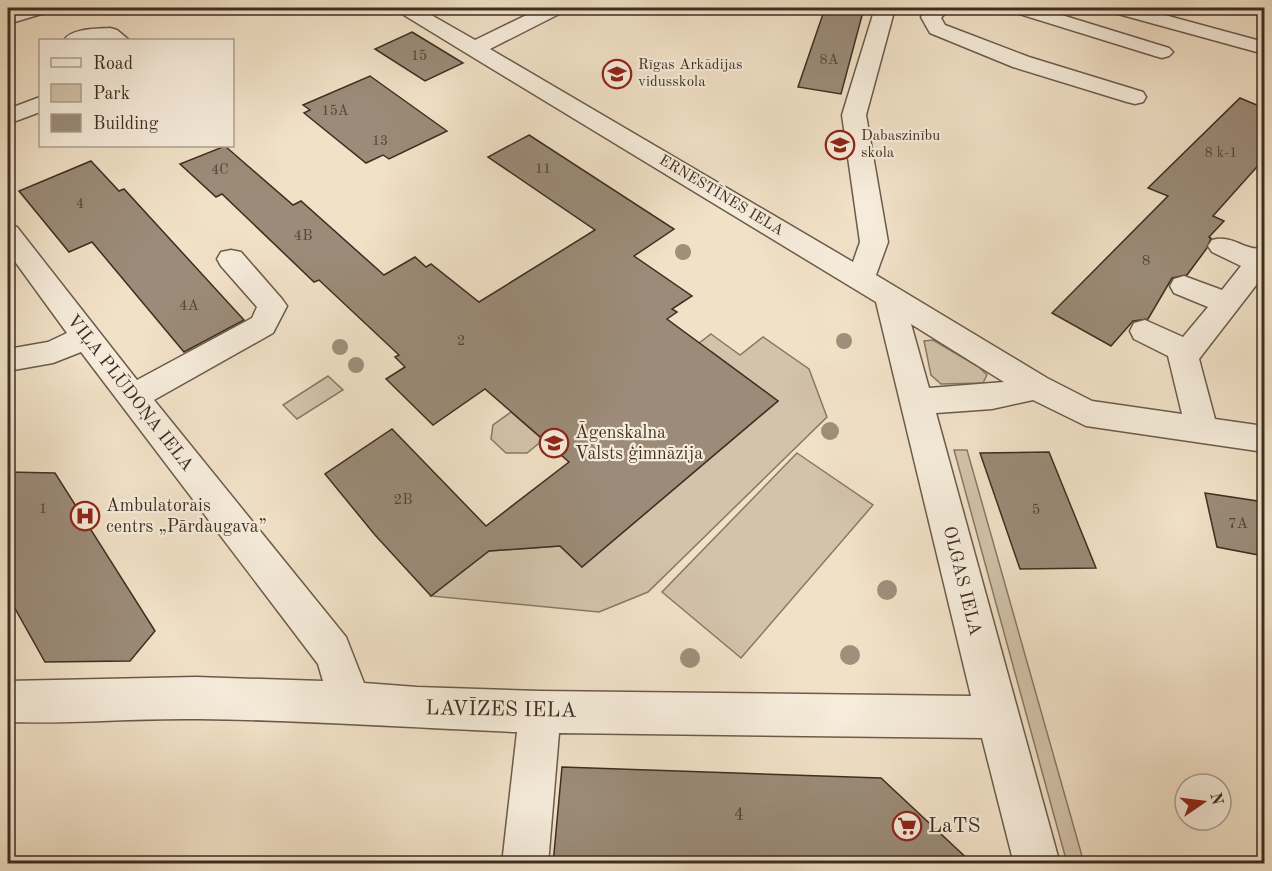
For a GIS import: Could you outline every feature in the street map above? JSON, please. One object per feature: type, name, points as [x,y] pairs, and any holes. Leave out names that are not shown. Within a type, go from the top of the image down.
[{"type":"street","points":[[8,18],[41,8]]},
{"type":"street","name":"ERNESTĪNES IELA","points":[[406,8],[861,279],[1036,387],[1086,413],[1264,438]]},
{"type":"street","points":[[473,49],[556,8]]},
{"type":"street","points":[[861,279],[874,242],[854,115],[885,8]]},
{"type":"street","points":[[940,8],[931,17],[937,29],[1021,62],[1133,100],[1179,24]]},
{"type":"street","points":[[1020,8],[1153,67]]},
{"type":"street","points":[[1118,8],[1264,48]]},
{"type":"street","points":[[528,21],[546,31]]},
{"type":"street","points":[[77,39],[110,34],[118,39]]},
{"type":"street","points":[[8,117],[39,104]]},
{"type":"street","name":"VIĻA PLŪDOŅA IELA","points":[[8,233],[86,337],[332,651],[342,674],[347,702]]},
{"type":"street","points":[[1202,430],[1183,357],[1262,260],[1221,246]]},
{"type":"street","points":[[133,397],[263,325],[272,306],[231,259]]},
{"type":"street","points":[[1184,286],[1227,303]]},
{"type":"street","name":"OLGAS IELA","points":[[890,299],[918,401],[996,717],[1037,864]]},
{"type":"street","points":[[1145,331],[1187,352]]},
{"type":"street","points":[[8,360],[53,352],[86,337]]},
{"type":"street","points":[[918,401],[990,398],[1014,395],[1036,387]]},
{"type":"street","name":"LAVĪZES IELA","points":[[8,702],[196,698],[347,702],[417,708],[540,712],[996,717]]},
{"type":"street","points":[[525,864],[540,712]]},
{"type":"green space","points":[[711,334],[740,355],[763,337],[809,369],[827,417],[648,592],[599,612],[431,596],[489,551],[560,546],[582,567],[778,401],[712,352],[656,376]]},
{"type":"green space","points":[[933,340],[979,367],[987,375],[983,383],[941,384],[931,375],[924,341]]},
{"type":"green space","points":[[328,376],[343,390],[297,419],[283,405]]},
{"type":"green space","points":[[511,412],[543,440],[527,453],[506,453],[491,439],[493,425]]},
{"type":"green space","points":[[954,450],[967,450],[1084,863],[1067,863]]},
{"type":"green space","points":[[797,453],[873,505],[741,658],[662,592]]},
{"type":"building","points":[[833,8],[864,8],[841,94],[798,87],[824,11],[831,12]]},
{"type":"building","points":[[412,32],[463,63],[425,81],[375,49]]},
{"type":"building","points":[[370,76],[447,131],[389,159],[383,155],[366,163],[304,113],[310,110],[303,105]]},
{"type":"building","points":[[1240,98],[1264,108],[1264,159],[1213,216],[1224,221],[1209,237],[1211,238],[1207,248],[1187,275],[1172,278],[1148,319],[1133,321],[1111,346],[1052,313],[1168,196],[1148,188]]},
{"type":"building","points":[[529,135],[674,229],[634,256],[692,296],[672,309],[677,312],[667,319],[778,401],[582,567],[560,546],[489,551],[431,596],[375,535],[325,474],[392,429],[486,526],[569,462],[485,389],[433,425],[386,379],[405,367],[395,357],[399,355],[319,280],[314,282],[222,194],[216,197],[180,164],[226,147],[293,205],[301,201],[384,275],[415,257],[426,267],[431,264],[479,302],[595,230],[488,157]]},
{"type":"building","points":[[91,161],[119,191],[124,189],[244,320],[184,352],[92,242],[69,252],[19,191]]},
{"type":"building","points":[[1049,452],[1096,568],[1020,569],[980,453]]},
{"type":"building","points":[[8,472],[55,473],[155,631],[130,661],[45,662],[8,596]]},
{"type":"building","points":[[1205,493],[1264,502],[1264,556],[1217,547]]},
{"type":"building","points":[[562,767],[881,778],[973,864],[553,864]]},
{"type":"place","name":"Rīgas Arkādijas vidusskola","points":[[617,74]]},
{"type":"place","name":"Dabaszinību skola","points":[[840,145]]},
{"type":"place","name":"Āgenskalna Valsts ģimnāzija","points":[[554,443]]},
{"type":"place","name":"Ambulatorais centrs „Pārdaugava”","points":[[85,516]]},
{"type":"place","name":"LaTS","points":[[907,826]]}]
